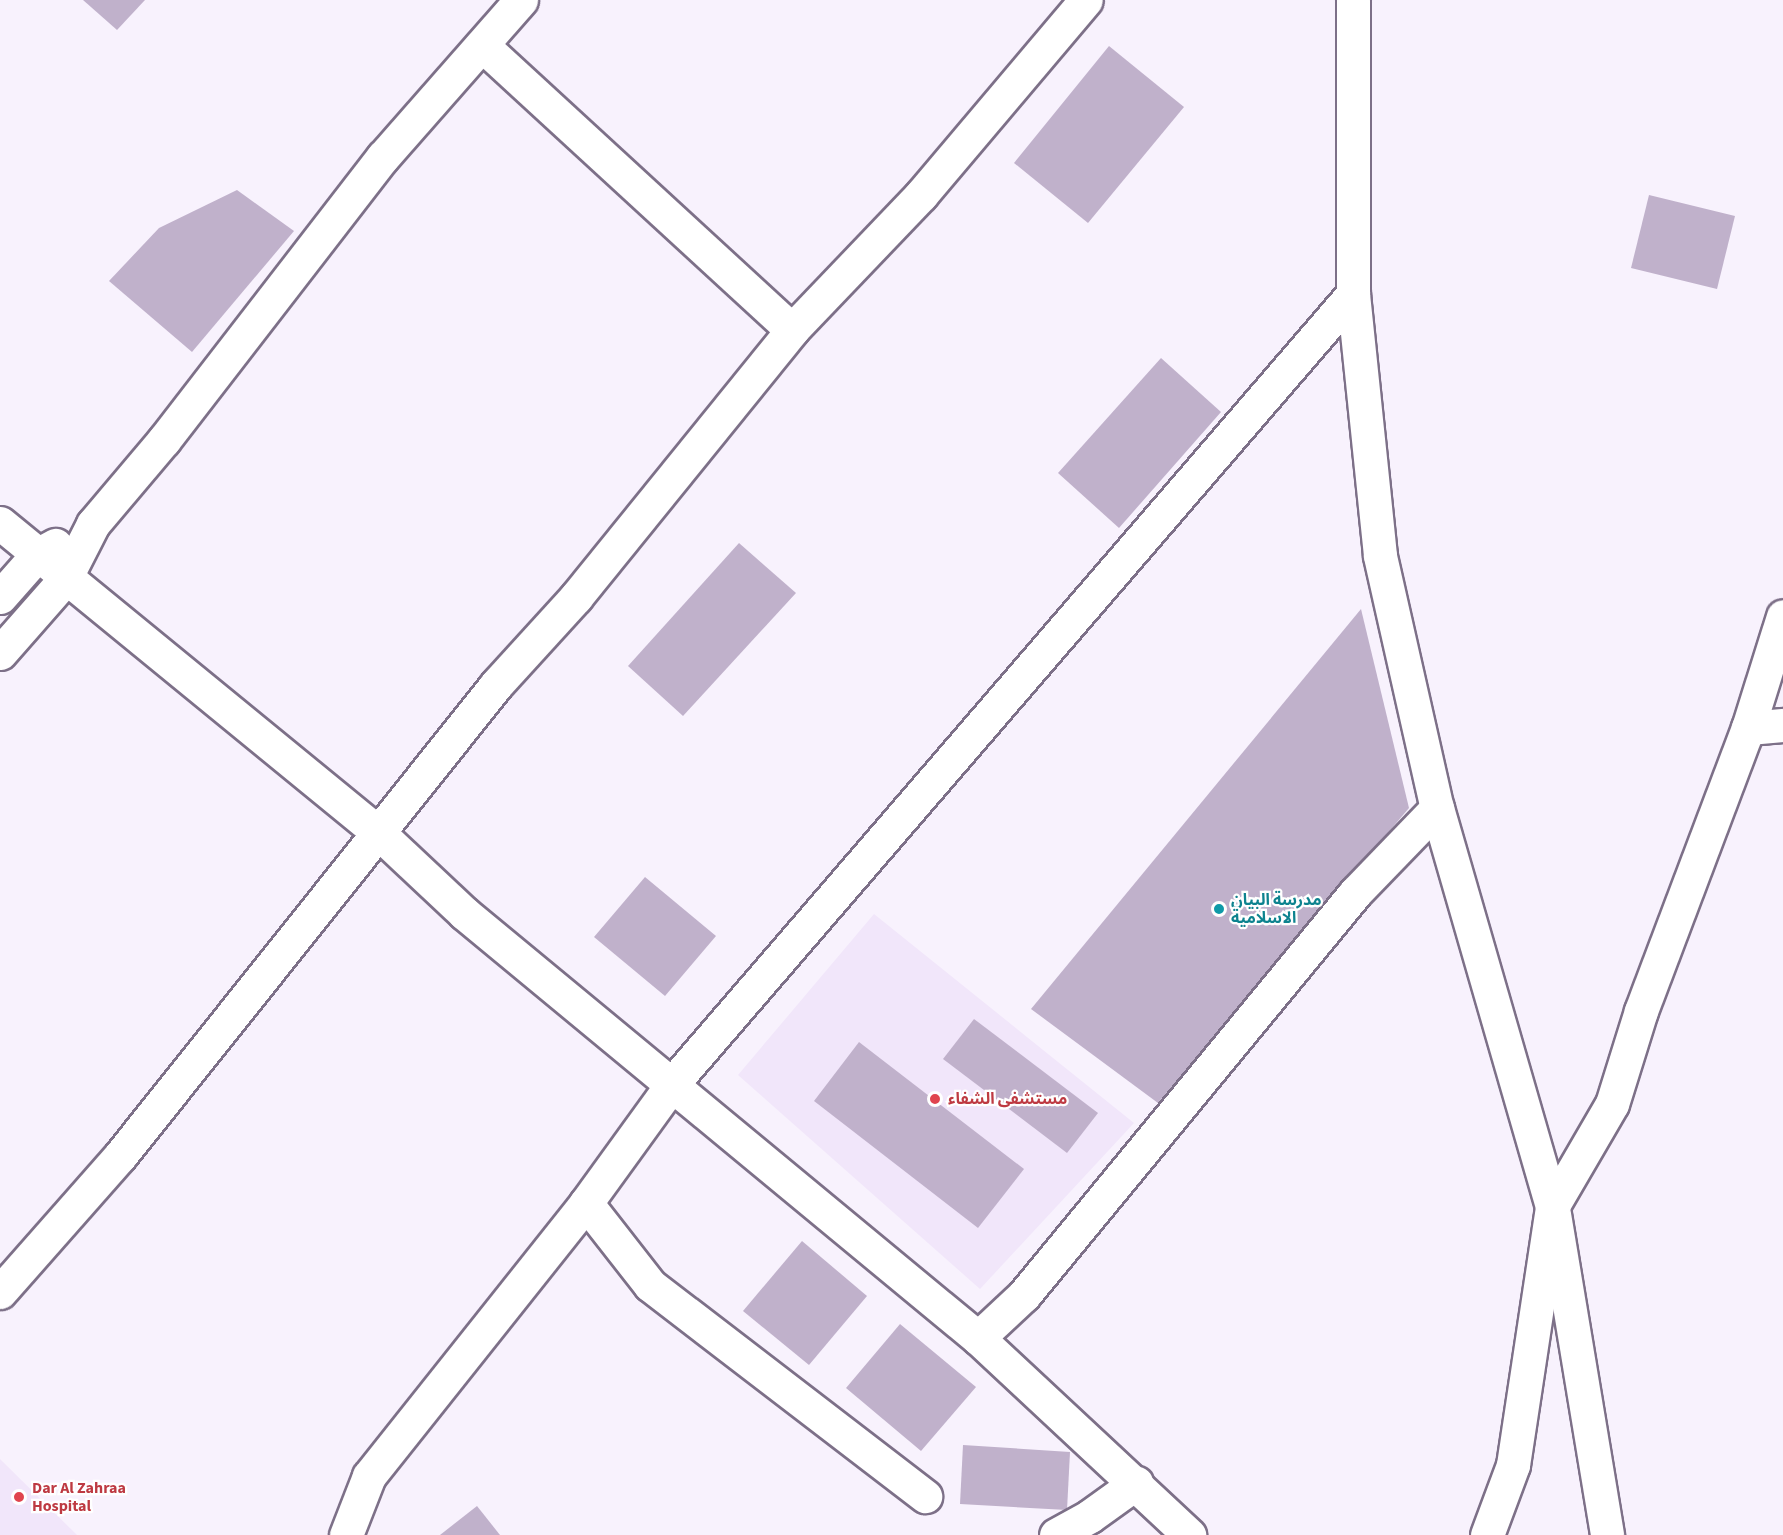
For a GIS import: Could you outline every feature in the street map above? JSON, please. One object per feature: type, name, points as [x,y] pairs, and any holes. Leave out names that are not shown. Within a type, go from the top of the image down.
[{"type":"street","points":[[0,653],[64,579],[93,524],[164,440],[382,157],[520,0]]},
{"type":"street","points":[[0,1292],[120,1156],[380,834],[496,685],[576,597],[792,330],[921,195],[1086,0]]},
{"type":"street","points":[[1353,0],[1353,294],[1380,556],[1437,808],[1552,1207],[1607,1535]]},
{"type":"street","points":[[482,45],[792,330]]},
{"type":"street","points":[[346,1535],[369,1476],[586,1203],[672,1084],[1353,294]]},
{"type":"street","points":[[0,523],[64,579],[380,834],[464,913],[978,1338],[1136,1483],[1189,1535]]},
{"type":"street","points":[[0,597],[37,555],[93,524]]},
{"type":"street","points":[[1487,1535],[1513,1465],[1552,1207],[1612,1104],[1641,1011],[1748,729],[1783,616]]},
{"type":"street","points":[[1748,729],[1783,725]]},
{"type":"street","points":[[978,1338],[1024,1295],[1354,893],[1437,808]]},
{"type":"street","points":[[586,1203],[651,1285],[925,1496]]},
{"type":"street","points":[[1056,1535],[1090,1516],[1136,1483]]},
{"type":"shaded area","name":"مستشفى الشفاء","points":[[874,914],[1134,1123],[980,1289],[738,1075]]},
{"type":"shaded area","name":"Dar Al Zahraa Hospital","points":[[0,1459],[77,1535],[0,1535]]},
{"type":"building","points":[[83,0],[145,0],[117,30]]},
{"type":"building","points":[[1109,46],[1184,107],[1088,223],[1014,163]]},
{"type":"building","points":[[237,190],[294,231],[192,352],[109,281],[159,228]]},
{"type":"building","points":[[1649,195],[1735,216],[1717,289],[1631,268]]},
{"type":"building","points":[[1161,358],[1221,412],[1119,528],[1058,473]]},
{"type":"building","points":[[739,543],[796,593],[683,716],[628,666]]},
{"type":"building","name":"مدرسة البيان الاسلامية","points":[[1361,609],[1409,808],[1158,1103],[1031,1009]]},
{"type":"building","points":[[645,877],[716,936],[665,996],[594,937]]},
{"type":"building","points":[[974,1019],[1098,1113],[1067,1153],[943,1059]]},
{"type":"building","points":[[859,1042],[1024,1169],[978,1228],[814,1101]]},
{"type":"building","points":[[802,1241],[867,1296],[809,1365],[743,1311]]},
{"type":"building","points":[[900,1324],[976,1387],[921,1451],[846,1388]]},
{"type":"building","points":[[963,1445],[1070,1452],[1067,1510],[960,1504]]},
{"type":"building","points":[[477,1506],[500,1535],[440,1535]]},
{"type":"place","name":"مدرسة البيان الاسلامية","points":[[1219,909]]},
{"type":"place","name":"مستشفى الشفاء","points":[[935,1099]]},
{"type":"place","name":"Dar Al Zahraa Hospital","points":[[19,1497]]}]
